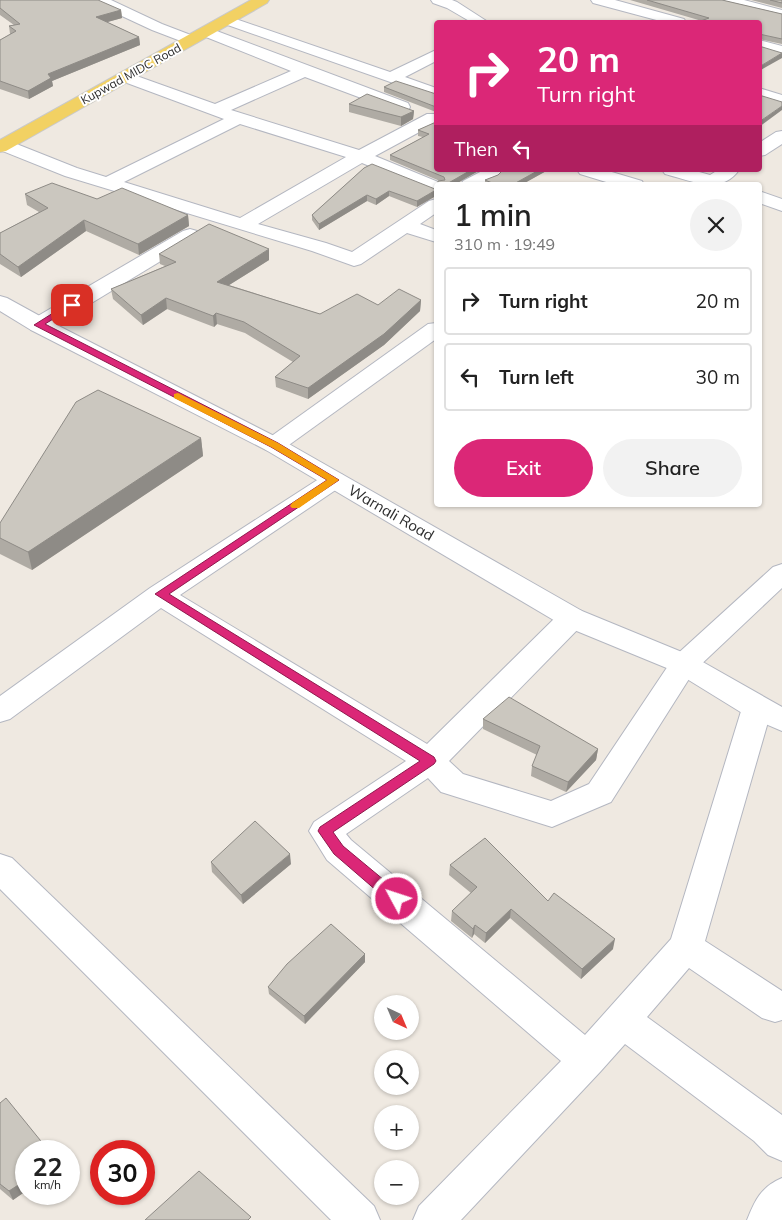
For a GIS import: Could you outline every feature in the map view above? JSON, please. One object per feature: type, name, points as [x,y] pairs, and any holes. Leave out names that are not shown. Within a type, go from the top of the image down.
[{"type":"main road","name":"Kupwad MIDC Road","points":[[7,143],[262,0]]},
{"type":"street","points":[[99,0],[157,28],[199,36],[305,71],[434,119]]},
{"type":"street","points":[[438,0],[452,5],[478,20]]},
{"type":"street","points":[[598,0],[672,20]]},
{"type":"street","points":[[727,0],[782,14]]},
{"type":"street","points":[[227,20],[434,92]]},
{"type":"street","points":[[762,46],[782,51]]},
{"type":"street","points":[[392,77],[434,56]]},
{"type":"street","points":[[216,110],[305,71]]},
{"type":"street","points":[[125,77],[239,118],[361,156],[434,187]]},
{"type":"street","points":[[762,94],[782,100]]},
{"type":"street","points":[[108,183],[239,118]]},
{"type":"street","points":[[242,225],[361,156],[434,119]]},
{"type":"street","points":[[0,127],[7,143],[71,172],[319,247],[354,260],[434,207]]},
{"type":"street","points":[[762,149],[782,136]]},
{"type":"street","points":[[475,182],[493,172]]},
{"type":"street","points":[[605,172],[708,182]]},
{"type":"street","points":[[720,182],[728,172]]},
{"type":"street","points":[[762,198],[782,205]]},
{"type":"street","points":[[39,325],[220,218]]},
{"type":"street","points":[[405,226],[434,235]]},
{"type":"street","name":"Warnali Road","points":[[0,302],[39,325],[274,445],[572,618],[684,664],[770,714]]},
{"type":"street","points":[[274,445],[433,335]]},
{"type":"street","points":[[0,711],[160,594],[334,480]]},
{"type":"street","points":[[160,594],[430,761],[452,783],[552,814],[600,793],[684,664],[782,573]]},
{"type":"street","points":[[572,618],[430,761],[325,831],[339,850],[587,1060]]},
{"type":"street","points":[[434,1220],[587,1060],[686,947],[770,714]]},
{"type":"street","points":[[0,868],[360,1220]]},
{"type":"street","points":[[686,947],[775,1006]]},
{"type":"street","points":[[622,1020],[768,1128],[782,1142]]},
{"type":"street","points":[[767,1220],[782,1198]]},
{"type":"building","points":[[0,0],[98,0],[121,10],[96,17],[139,37],[48,74],[51,78],[28,91],[0,81],[0,40],[16,31],[9,26],[20,24],[0,8]]},
{"type":"building","points":[[647,0],[722,0],[782,14],[782,39],[762,35],[762,20],[704,20],[709,18]]},
{"type":"building","points":[[770,0],[782,0],[782,3]]},
{"type":"building","points":[[762,47],[782,53],[762,65]]},
{"type":"building","points":[[396,81],[434,93],[434,106],[384,87]]},
{"type":"building","points":[[367,94],[414,111],[401,117],[349,104]]},
{"type":"building","points":[[762,96],[782,102],[782,106],[762,120]]},
{"type":"building","points":[[434,123],[434,172],[468,172],[450,182],[438,182],[445,180],[444,177],[390,155],[429,134],[418,130]]},
{"type":"building","points":[[372,164],[434,188],[434,191],[417,201],[389,191],[376,199],[367,195],[319,224],[312,215],[364,168]]},
{"type":"building","points":[[501,172],[535,172],[517,182],[490,182],[485,180]]},
{"type":"building","points":[[52,183],[97,199],[122,188],[188,215],[138,244],[84,220],[18,267],[0,254],[0,233],[48,208],[25,194]]},
{"type":"building","points":[[209,224],[269,249],[217,282],[320,314],[357,294],[378,305],[399,289],[421,300],[384,334],[308,388],[275,377],[300,356],[244,322],[216,313],[213,316],[166,298],[141,315],[111,289],[176,262],[159,254]]},
{"type":"building","points":[[98,390],[201,438],[28,552],[0,538],[0,523],[76,402]]},
{"type":"building","points":[[509,697],[598,749],[568,782],[532,766],[540,746],[483,719]]},
{"type":"building","points":[[255,821],[290,854],[241,895],[211,862]]},
{"type":"building","points":[[485,838],[548,901],[554,893],[615,939],[582,969],[511,909],[486,933],[475,925],[473,929],[452,911],[477,887],[450,865]]},
{"type":"building","points":[[331,924],[365,954],[304,1016],[268,987],[287,964]]},
{"type":"building","points":[[6,1098],[40,1140],[15,1140],[15,1187],[9,1191],[0,1184],[0,1103]]},
{"type":"building","points":[[199,1171],[251,1217],[248,1220],[145,1220]]},
{"type":"slow traffic","points":[[178,396],[274,445],[334,480],[295,506]]},
{"type":"route","points":[[72,305],[39,325],[274,445],[334,480],[160,594],[430,761],[325,831],[339,850],[397,899]]}]
